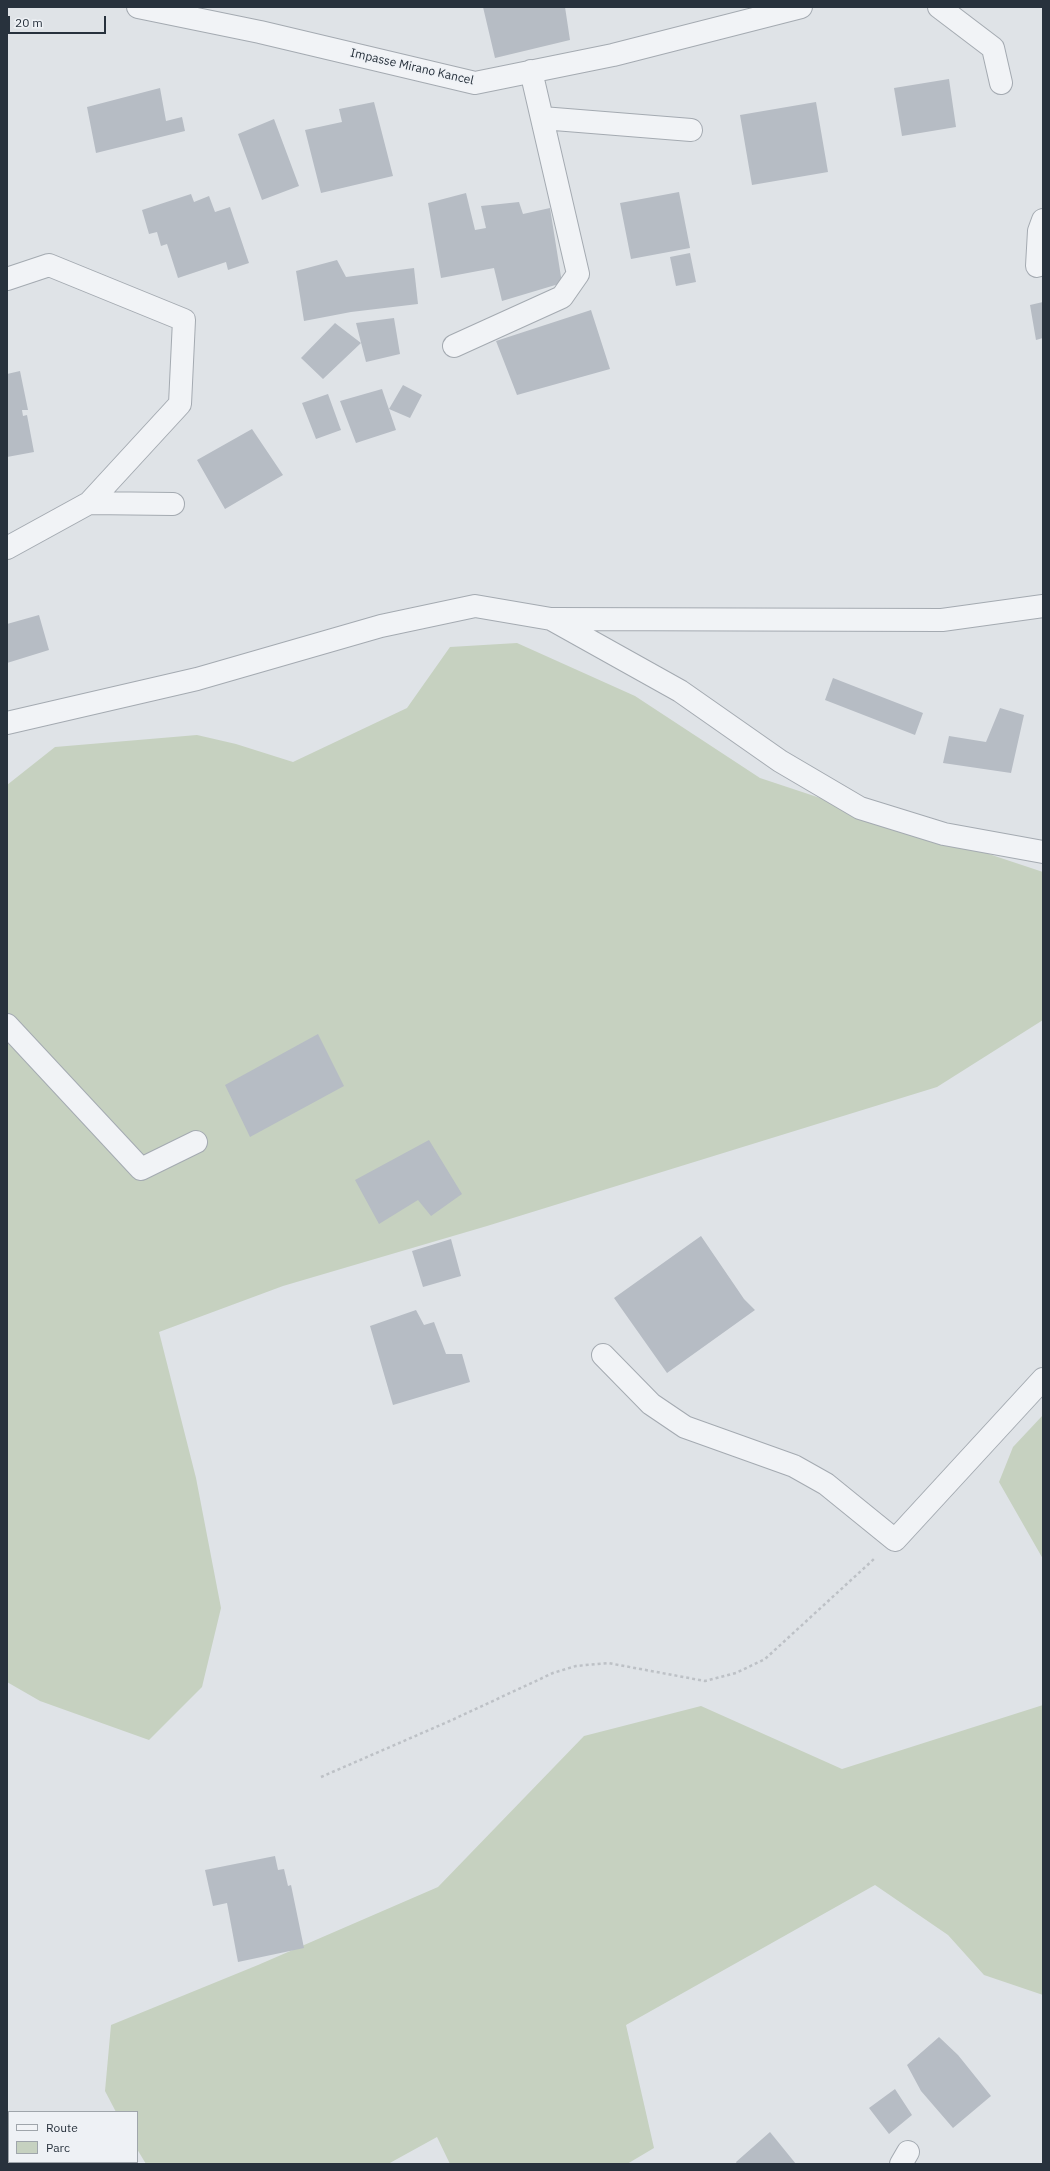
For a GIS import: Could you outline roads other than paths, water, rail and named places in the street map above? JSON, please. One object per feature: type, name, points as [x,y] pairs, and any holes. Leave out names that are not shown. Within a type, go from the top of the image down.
[{"type":"street","name":"Impasse Mirano Kancel","points":[[138,7],[260,32],[475,83],[613,55],[801,7]]},
{"type":"street","points":[[939,7],[993,48],[1002,83]]},
{"type":"street","points":[[454,346],[562,297],[578,274],[531,71]]},
{"type":"street","points":[[542,118],[691,130]]},
{"type":"street","points":[[1037,266],[1039,231],[1043,220]]},
{"type":"street","points":[[7,279],[49,264],[184,320],[180,404],[89,503],[7,548]]},
{"type":"street","points":[[89,503],[173,504]]},
{"type":"street","points":[[7,722],[197,679],[381,626],[475,606],[551,619],[942,620],[1043,606]]},
{"type":"street","points":[[551,619],[680,691],[780,761],[860,808],[944,834],[1043,852]]},
{"type":"street","points":[[7,1025],[141,1169],[196,1142]]},
{"type":"street","points":[[603,1355],[651,1404],[685,1427],[794,1466],[826,1484],[895,1540],[1043,1379]]}]
